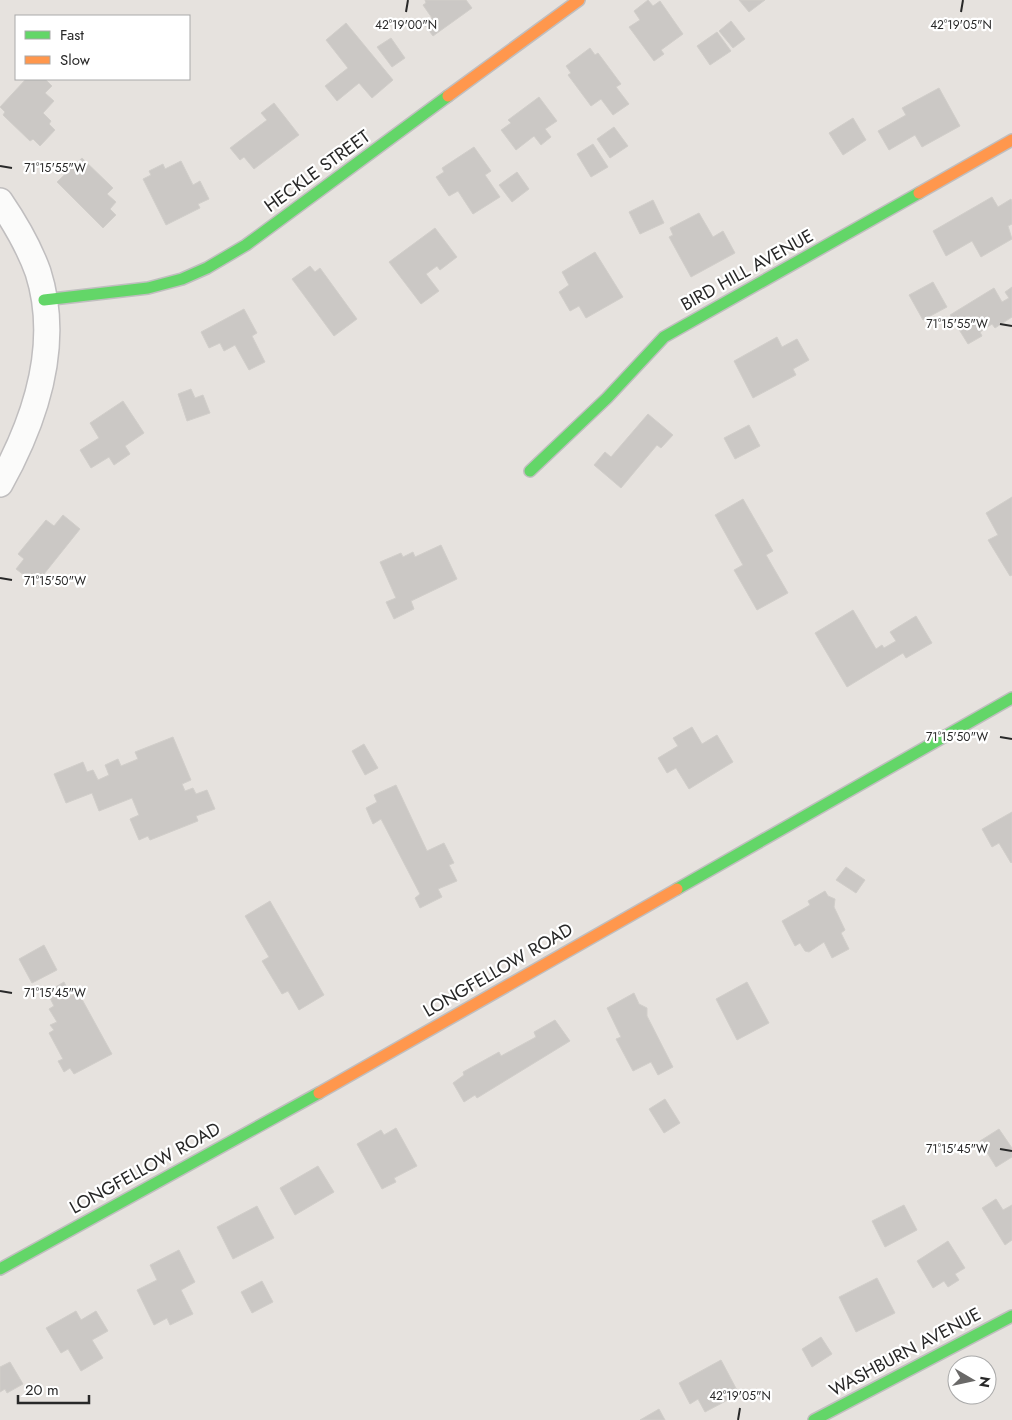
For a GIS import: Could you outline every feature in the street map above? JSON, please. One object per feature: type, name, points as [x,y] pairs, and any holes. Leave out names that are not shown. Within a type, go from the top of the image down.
[{"type":"street","name":"HECKLE STREET","points":[[44,300],[150,288],[183,279],[212,266],[246,245],[579,0]]},
{"type":"street","name":"BIRD HILL AVENUE","points":[[530,471],[607,398],[664,337],[1012,140]]},
{"type":"street","points":[[0,201],[32,257],[44,300],[46,332],[44,365],[36,400],[25,433],[0,484]]},
{"type":"street","name":"LONGFELLOW ROAD","points":[[0,1269],[283,1113],[1012,698]]},
{"type":"street","name":"WASHBURN AVENUE","points":[[814,1420],[1012,1316]]},
{"type":"building","points":[[425,0],[466,0],[472,8],[433,36],[424,24],[432,18],[423,5],[426,3]]},
{"type":"building","points":[[648,0],[653,6],[660,1],[683,34],[661,50],[664,54],[654,61],[629,27],[640,20],[634,11]]},
{"type":"building","points":[[739,0],[765,0],[749,12]]},
{"type":"building","points":[[731,21],[745,39],[733,48],[719,31]]},
{"type":"building","points":[[346,23],[393,80],[372,98],[359,83],[337,101],[325,86],[348,68],[326,40]]},
{"type":"building","points":[[717,32],[731,51],[710,65],[697,46]]},
{"type":"building","points":[[391,38],[405,58],[392,67],[377,47]]},
{"type":"building","points":[[590,48],[595,55],[598,53],[621,84],[616,87],[629,104],[613,115],[601,99],[591,106],[568,75],[571,73],[566,66]]},
{"type":"building","points":[[25,80],[46,80],[52,86],[45,93],[54,101],[43,113],[51,121],[49,124],[55,130],[40,146],[33,139],[30,141],[3,115],[5,112],[0,107]]},
{"type":"building","points":[[939,88],[960,126],[922,147],[915,135],[889,150],[878,131],[906,115],[902,108]]},
{"type":"building","points":[[539,97],[557,121],[545,129],[551,137],[541,145],[534,136],[516,150],[501,130],[511,123],[508,120]]},
{"type":"building","points":[[274,103],[299,135],[254,169],[244,157],[240,160],[230,148],[267,120],[261,113]]},
{"type":"building","points":[[853,118],[866,140],[843,155],[829,133]]},
{"type":"building","points":[[614,127],[628,146],[610,158],[597,139]]},
{"type":"building","points":[[593,144],[608,167],[591,177],[577,154]]},
{"type":"building","points":[[474,147],[491,171],[485,175],[500,197],[473,214],[458,191],[449,196],[436,177],[444,172],[442,168]]},
{"type":"building","points":[[82,158],[113,188],[107,194],[116,202],[110,209],[116,215],[103,228],[57,182]]},
{"type":"building","points":[[181,161],[193,185],[200,181],[209,199],[198,204],[200,208],[166,225],[143,179],[151,175],[149,171],[163,164],[165,169]]},
{"type":"building","points":[[517,172],[529,189],[512,202],[499,185]]},
{"type":"building","points":[[992,197],[998,207],[1011,199],[1012,224],[1008,226],[1012,239],[981,257],[972,241],[946,256],[933,231]]},
{"type":"building","points":[[653,200],[664,223],[640,234],[629,212]]},
{"type":"building","points":[[699,213],[713,237],[723,231],[735,253],[691,277],[669,237],[673,235],[670,228]]},
{"type":"building","points":[[435,228],[457,257],[440,270],[437,266],[426,274],[439,291],[421,304],[389,262]]},
{"type":"building","points":[[595,252],[623,297],[586,318],[579,306],[570,311],[559,292],[569,285],[562,272]]},
{"type":"building","points":[[310,266],[315,272],[320,268],[357,319],[334,336],[292,279]]},
{"type":"building","points":[[933,282],[947,307],[923,320],[909,295]]},
{"type":"building","points":[[1012,287],[1012,317],[995,328],[992,324],[980,332],[982,336],[968,344],[950,315],[994,288],[1002,302],[1009,298],[1005,292]]},
{"type":"building","points":[[244,309],[257,333],[252,336],[265,362],[249,370],[235,345],[224,351],[220,343],[209,348],[201,332]]},
{"type":"building","points":[[777,337],[782,347],[797,339],[809,360],[793,369],[796,375],[753,398],[734,361]]},
{"type":"building","points":[[191,389],[195,398],[203,395],[210,413],[187,421],[178,394]]},
{"type":"building","points":[[123,401],[144,433],[125,446],[130,454],[114,465],[109,457],[91,468],[80,450],[99,438],[90,423]]},
{"type":"building","points":[[648,414],[673,435],[661,448],[657,445],[621,488],[594,465],[605,452],[611,457]]},
{"type":"building","points":[[749,425],[760,446],[735,459],[724,438]]},
{"type":"building","points":[[1012,497],[1012,575],[1010,576],[988,540],[998,535],[986,513]]},
{"type":"building","points":[[743,499],[773,551],[766,555],[788,593],[757,610],[734,570],[743,565],[715,515]]},
{"type":"building","points":[[63,515],[80,529],[36,584],[16,569],[24,559],[18,554],[46,520],[54,526]]},
{"type":"building","points":[[441,545],[457,579],[411,601],[414,609],[394,619],[386,602],[396,598],[380,562],[401,553],[403,557],[413,552],[415,557]]},
{"type":"building","points":[[853,610],[876,649],[882,645],[884,648],[896,641],[890,632],[916,616],[932,643],[906,658],[903,653],[847,687],[815,633]]},
{"type":"building","points":[[692,727],[702,744],[717,735],[733,762],[689,789],[676,768],[667,773],[658,758],[678,746],[673,738]]},
{"type":"building","points":[[173,737],[191,780],[182,784],[185,791],[193,788],[196,794],[207,790],[215,809],[196,816],[198,821],[150,840],[148,836],[139,840],[130,819],[139,815],[132,798],[99,811],[92,793],[66,803],[54,774],[83,762],[87,772],[93,770],[98,780],[109,775],[105,765],[118,759],[121,766],[138,759],[135,752]]},
{"type":"building","points":[[364,744],[378,768],[365,775],[352,751]]},
{"type":"building","points":[[396,785],[427,851],[444,843],[454,863],[449,865],[457,881],[438,889],[442,897],[420,908],[415,898],[420,894],[381,819],[373,824],[366,808],[377,802],[374,795]]},
{"type":"building","points":[[1012,812],[1011,863],[999,843],[992,847],[982,829]]},
{"type":"building","points":[[846,867],[865,880],[856,893],[836,880]]},
{"type":"building","points":[[825,891],[828,896],[835,899],[834,907],[845,930],[841,933],[849,949],[832,958],[824,942],[809,952],[805,951],[800,943],[795,946],[782,921],[810,905],[808,901]]},
{"type":"building","points":[[270,901],[324,995],[299,1010],[288,991],[282,994],[262,961],[269,957],[245,916]]},
{"type":"building","points":[[44,945],[57,970],[32,983],[19,959]]},
{"type":"building","points":[[64,982],[71,996],[78,992],[112,1054],[74,1074],[70,1068],[64,1072],[58,1061],[63,1059],[49,1033],[54,1030],[50,1025],[57,1022],[49,1009],[54,1006],[47,992]]},
{"type":"building","points":[[747,982],[769,1023],[737,1040],[716,999]]},
{"type":"building","points":[[634,993],[639,1004],[647,1008],[647,1016],[673,1067],[658,1075],[651,1062],[633,1071],[616,1039],[621,1037],[607,1008]]},
{"type":"building","points":[[555,1020],[570,1041],[477,1098],[475,1095],[464,1102],[453,1083],[464,1075],[463,1072],[499,1052],[501,1056],[536,1037],[534,1032]]},
{"type":"building","points":[[665,1099],[680,1123],[664,1133],[649,1109]]},
{"type":"building","points":[[396,1128],[417,1166],[394,1178],[396,1182],[382,1189],[357,1144],[381,1130],[384,1135]]},
{"type":"building","points":[[999,1129],[1012,1148],[1012,1157],[996,1167],[980,1141]]},
{"type":"building","points":[[318,1166],[334,1192],[295,1215],[280,1188]]},
{"type":"building","points":[[996,1199],[1003,1210],[1012,1205],[1012,1240],[1005,1245],[982,1208]]},
{"type":"building","points":[[904,1205],[917,1230],[885,1247],[872,1221]]},
{"type":"building","points":[[257,1206],[274,1238],[233,1259],[217,1227]]},
{"type":"building","points":[[948,1241],[965,1268],[955,1274],[959,1280],[948,1287],[944,1281],[933,1288],[917,1261]]},
{"type":"building","points":[[179,1250],[195,1282],[181,1290],[193,1314],[170,1325],[167,1318],[154,1325],[137,1290],[157,1280],[150,1265]]},
{"type":"building","points":[[877,1278],[895,1313],[856,1332],[839,1297]]},
{"type":"building","points":[[262,1281],[273,1302],[252,1313],[241,1292]]},
{"type":"building","points":[[76,1311],[81,1320],[96,1311],[108,1331],[92,1340],[103,1358],[81,1371],[68,1349],[61,1353],[46,1328]]},
{"type":"building","points":[[821,1337],[832,1354],[812,1367],[802,1349]]},
{"type":"building","points":[[721,1360],[739,1394],[705,1412],[698,1399],[690,1404],[679,1383]]},
{"type":"building","points":[[10,1362],[23,1384],[7,1393],[5,1389],[0,1392],[0,1367]]},
{"type":"building","points":[[659,1409],[665,1420],[640,1420]]},
{"type":"traffic: fast","points":[[44,300],[148,288],[182,279],[207,268],[246,245],[448,96]]},
{"type":"traffic: fast","points":[[530,471],[607,398],[664,337],[919,193]]},
{"type":"traffic: fast","points":[[677,889],[1012,698]]},
{"type":"traffic: fast","points":[[0,1269],[319,1093]]},
{"type":"traffic: fast","points":[[814,1420],[1012,1316]]},
{"type":"traffic: slow","points":[[448,96],[579,0]]},
{"type":"traffic: slow","points":[[919,193],[1012,140]]},
{"type":"traffic: slow","points":[[319,1093],[677,889]]}]
